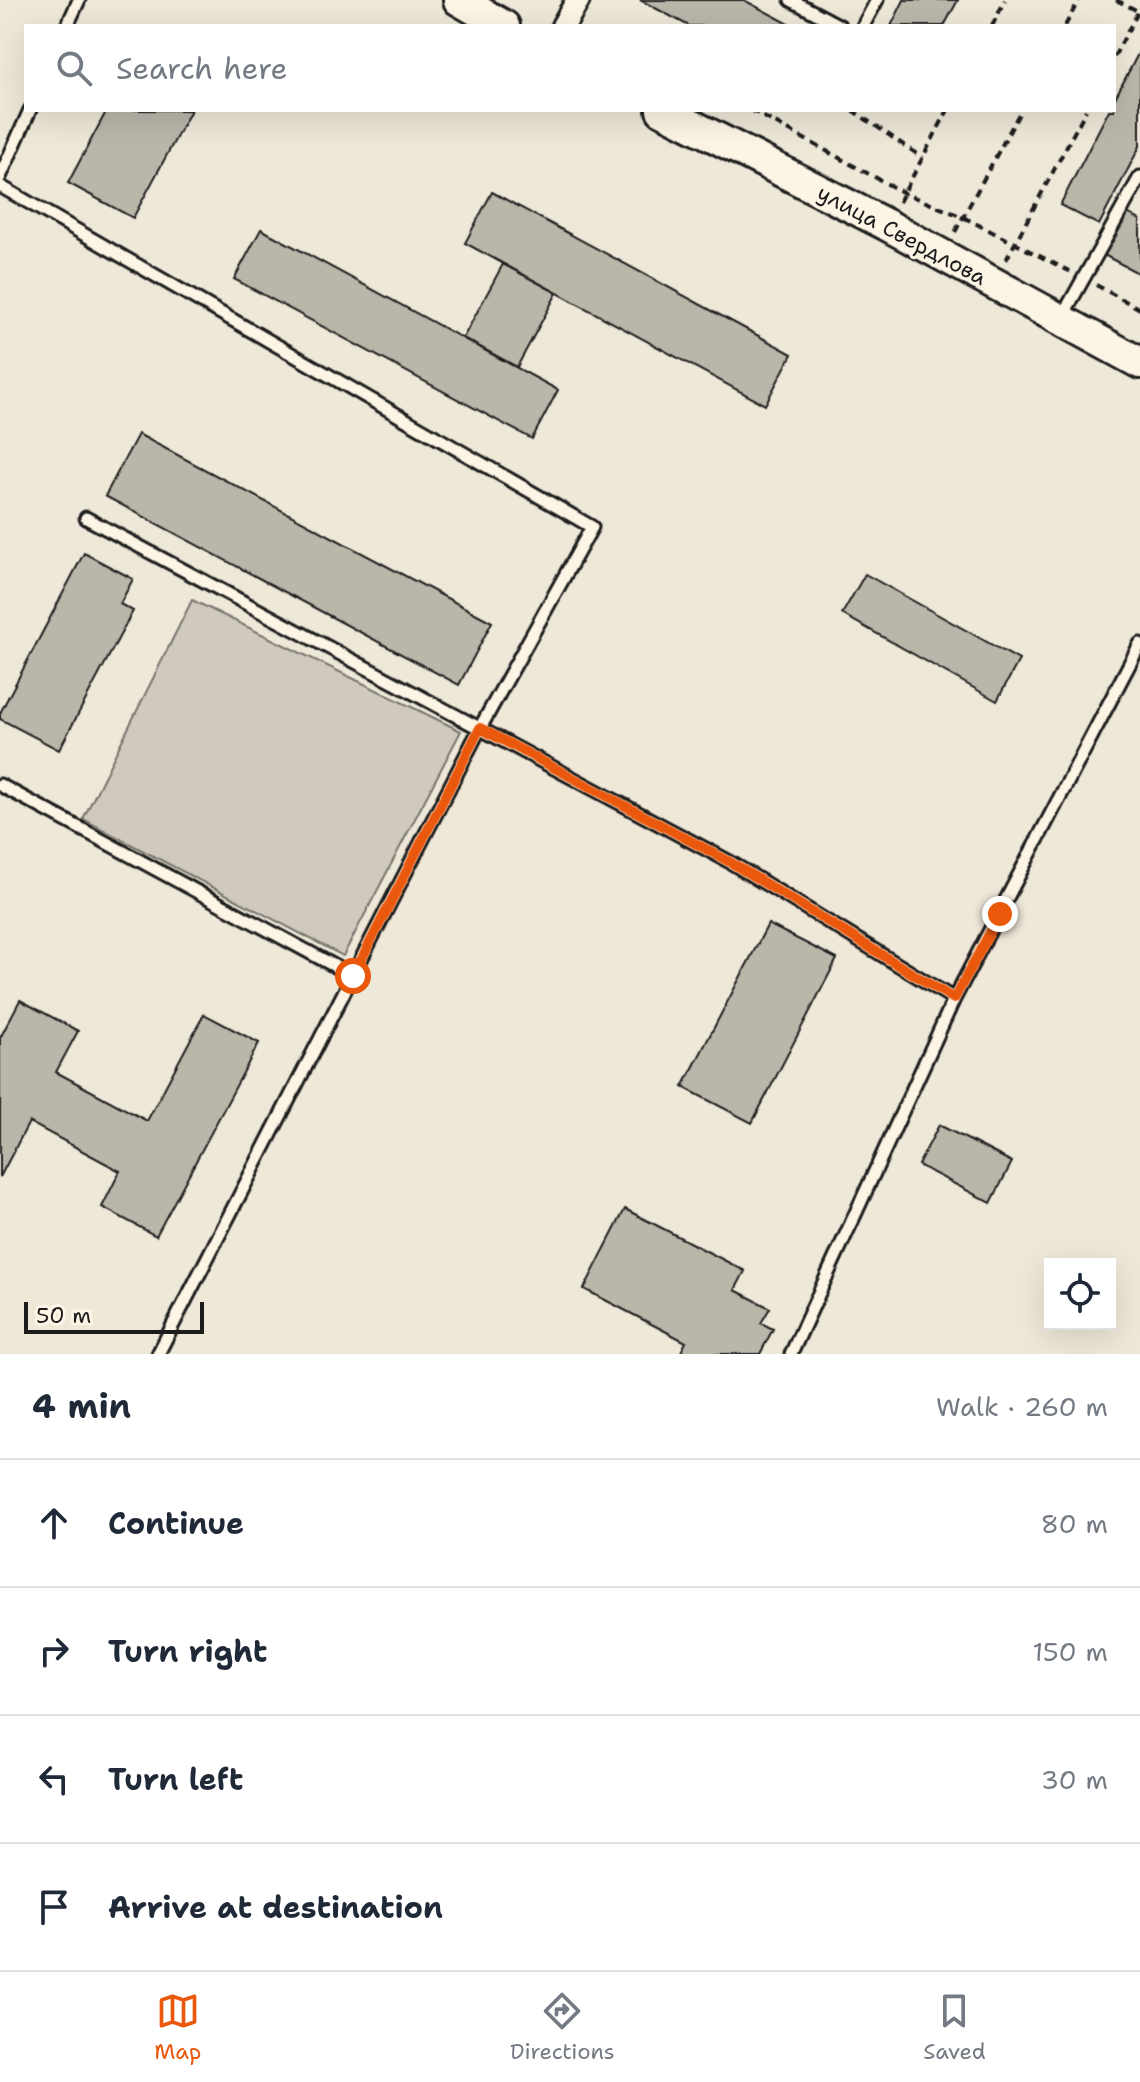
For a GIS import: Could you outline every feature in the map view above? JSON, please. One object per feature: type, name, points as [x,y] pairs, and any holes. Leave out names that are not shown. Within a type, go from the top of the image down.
[{"type":"main road","points":[[459,0],[501,24]]},
{"type":"main road","name":"улица Свердлова","points":[[666,112],[887,225],[1140,363]]},
{"type":"street","points":[[564,24],[578,0]]},
{"type":"lane","points":[[68,24],[79,0]]},
{"type":"lane","points":[[791,0],[836,24]]},
{"type":"lane","points":[[864,24],[877,0]]},
{"type":"lane","points":[[0,177],[29,112]]},
{"type":"lane","points":[[1060,321],[1140,179]]},
{"type":"lane","points":[[0,186],[592,527],[480,728],[158,1354]]},
{"type":"lane","points":[[86,518],[730,862],[954,999]]},
{"type":"lane","points":[[791,1354],[954,999],[1140,644]]},
{"type":"lane","points":[[0,785],[353,976]]},
{"type":"path","points":[[993,24],[1005,0]]},
{"type":"path","points":[[1066,24],[1079,0]]},
{"type":"path","points":[[1116,0],[1139,10],[1116,53]]},
{"type":"path","points":[[755,112],[904,193],[1015,242],[1140,309]]},
{"type":"path","points":[[855,112],[923,158]]},
{"type":"path","points":[[887,225],[947,112]]},
{"type":"path","points":[[942,255],[1020,112]]},
{"type":"path","points":[[993,283],[1085,112]]},
{"type":"shaded area","points":[[192,600],[461,731],[343,956],[83,819]]},
{"type":"building","points":[[640,0],[744,0],[789,24],[685,24]]},
{"type":"building","points":[[904,0],[958,0],[945,24],[892,24]]},
{"type":"building","points":[[1140,50],[1140,146],[1099,225],[1060,205],[1108,112],[1116,112],[1116,96]]},
{"type":"building","points":[[106,112],[190,112],[133,218],[68,183]]},
{"type":"building","points":[[492,192],[792,354],[765,405],[465,243]]},
{"type":"building","points":[[1124,211],[1140,220],[1140,274],[1102,254]]},
{"type":"building","points":[[261,229],[558,390],[532,439],[234,279]]},
{"type":"building","points":[[503,264],[557,293],[517,367],[463,338]]},
{"type":"building","points":[[138,434],[492,622],[459,685],[105,496]]},
{"type":"building","points":[[84,553],[133,579],[120,604],[133,611],[59,750],[0,719],[0,713]]},
{"type":"building","points":[[865,574],[1019,660],[997,701],[842,614]]},
{"type":"building","points":[[768,924],[837,959],[752,1123],[683,1087]]},
{"type":"building","points":[[20,1000],[78,1031],[56,1072],[147,1121],[204,1014],[259,1043],[156,1236],[102,1207],[120,1171],[29,1122],[0,1177],[0,1038]]},
{"type":"building","points":[[939,1125],[1012,1162],[991,1203],[918,1165]]},
{"type":"building","points":[[625,1209],[745,1271],[735,1290],[770,1308],[761,1323],[773,1329],[760,1354],[680,1354],[686,1342],[584,1289]]},
{"type":"route","points":[[353,976],[480,728],[730,862],[954,999],[1000,914]]}]
